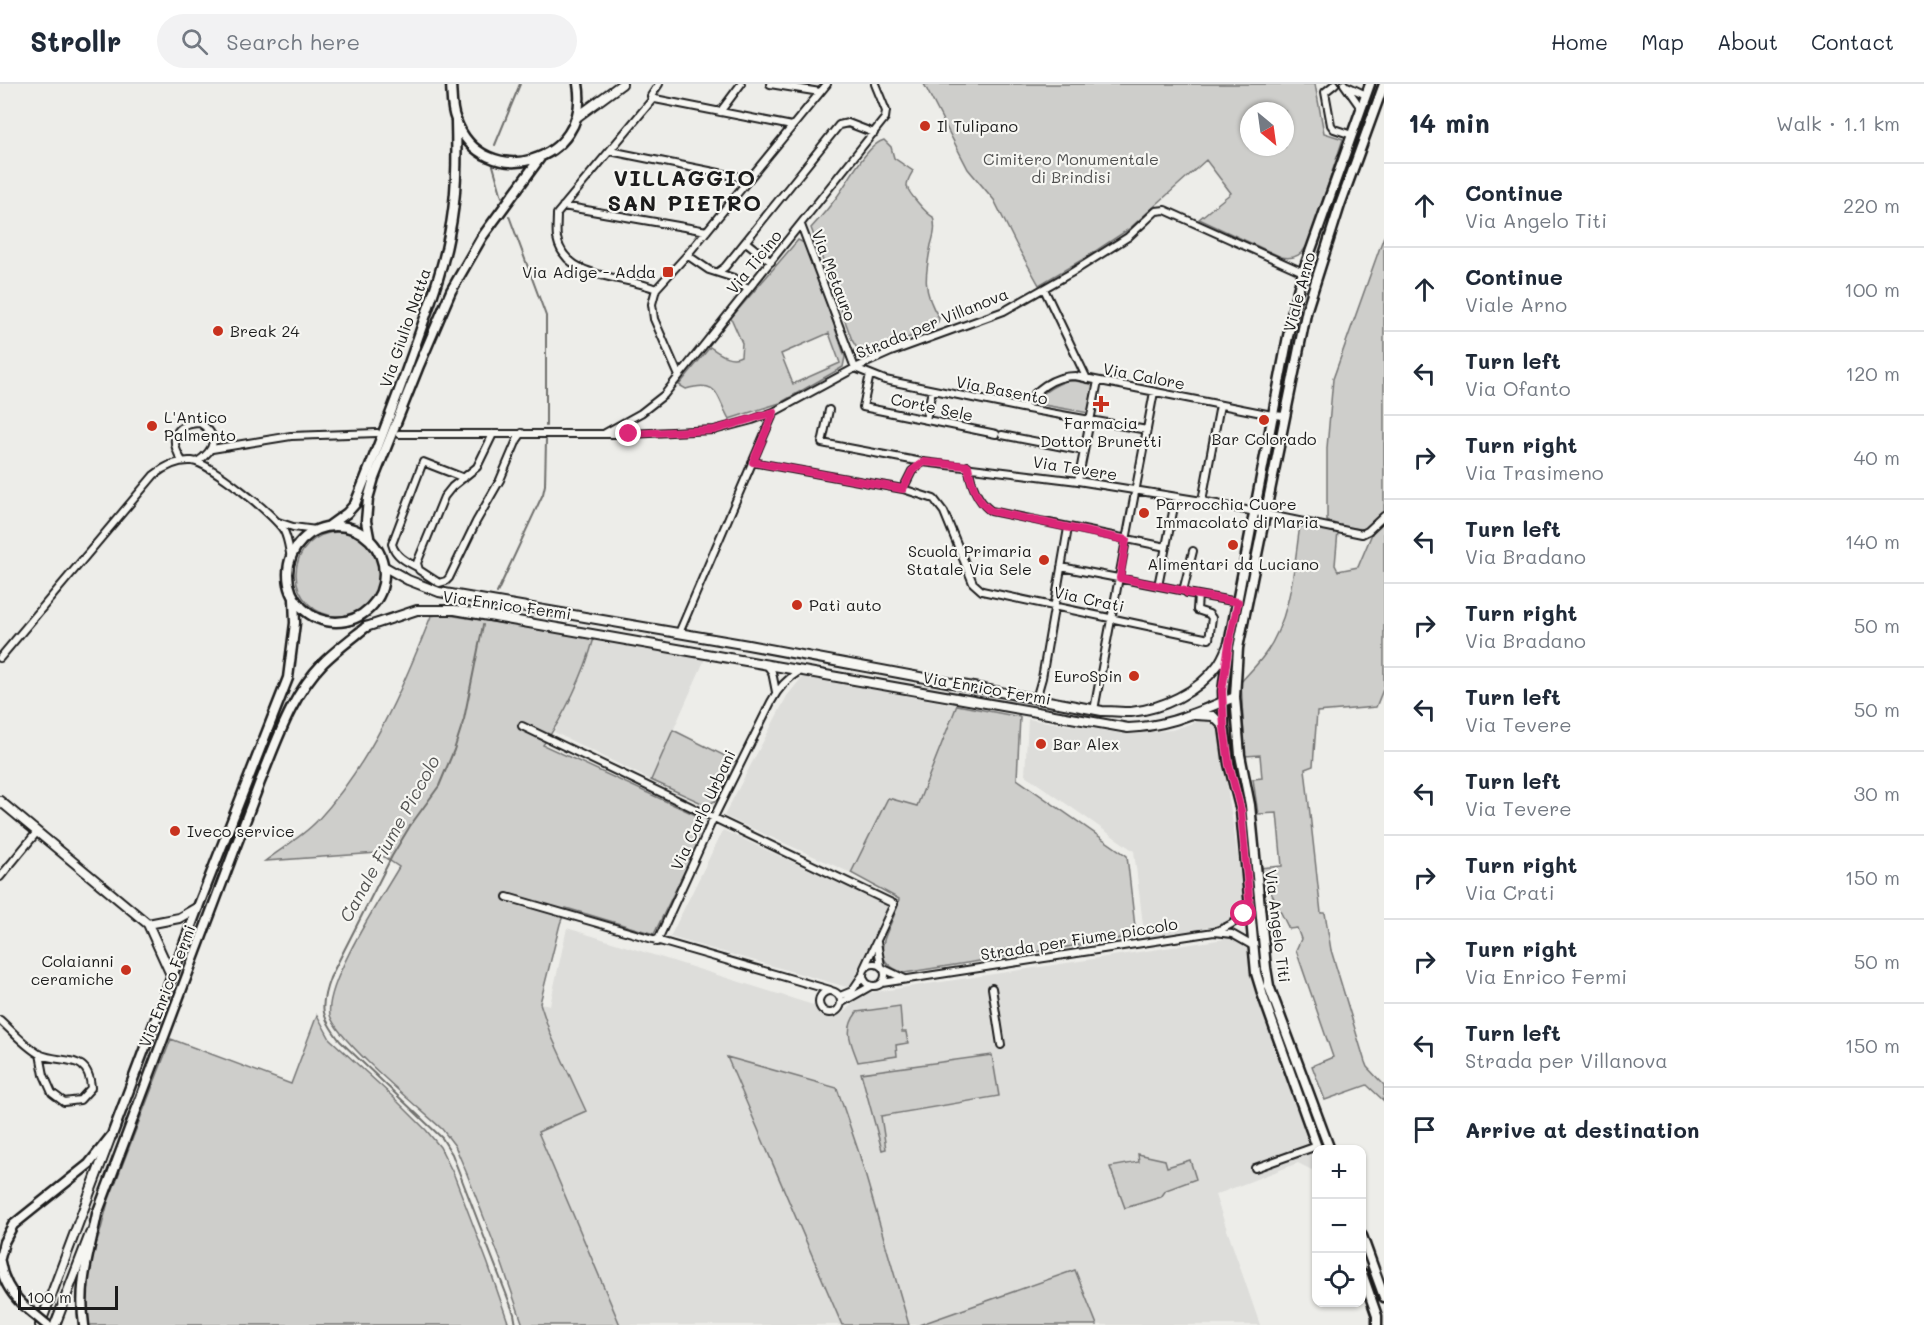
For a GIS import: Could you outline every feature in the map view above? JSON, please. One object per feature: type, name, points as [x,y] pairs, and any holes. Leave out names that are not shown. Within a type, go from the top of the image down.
[{"type":"main road","points":[[456,121],[466,139],[481,152],[500,161],[520,162],[540,158],[556,148],[569,134],[577,117],[580,97],[578,84]]},
{"type":"main road","name":"Viale Arno","points":[[1223,702],[1229,644],[1294,305],[1303,272],[1370,84]]},
{"type":"main road","name":"Viale Arno","points":[[1235,697],[1238,648],[1307,309],[1340,205],[1384,84]]},
{"type":"main road","name":"Via Giulio Natta","points":[[329,526],[355,504],[404,378],[440,275],[449,236],[457,170],[456,121],[452,107],[453,87]]},
{"type":"main road","name":"Via Giulio Natta","points":[[369,537],[366,522],[368,499],[374,478],[417,368],[451,291],[482,237],[540,158]]},
{"type":"main road","points":[[329,526],[343,526],[369,537],[376,546],[385,567],[382,589],[371,608],[366,627],[316,618],[294,599],[289,585],[288,569],[291,558],[300,541],[316,530],[329,526]]},
{"type":"main road","name":"Via Enrico Fermi","points":[[112,1135],[288,678],[296,623],[294,599]]},
{"type":"main road","points":[[345,622],[359,617],[371,608]]},
{"type":"main road","name":"Via Enrico Fermi","points":[[97,1214],[288,713],[308,681],[322,664],[366,627]]},
{"type":"main road","name":"Via Angelo Titi","points":[[1235,697],[1240,755],[1250,805],[1267,977],[1324,1134],[1321,1145]]},
{"type":"main road","name":"Via Angelo Titi","points":[[1223,702],[1229,764],[1241,811],[1256,973],[1321,1145]]},
{"type":"main road","points":[[47,1325],[13,1295],[3,1278],[0,1260],[4,1242],[13,1225],[88,1164],[112,1135]]},
{"type":"main road","points":[[84,1325],[81,1306],[82,1282],[97,1214]]},
{"type":"main road","points":[[1366,1247],[1384,1297]]},
{"type":"main road","points":[[1366,1284],[1381,1324]]},
{"type":"street","points":[[577,117],[622,84]]},
{"type":"street","points":[[656,289],[645,284],[588,272],[573,264],[565,255],[557,239],[557,214],[652,100],[651,96],[659,84]]},
{"type":"street","points":[[720,112],[741,84]]},
{"type":"street","points":[[770,84],[820,92]]},
{"type":"street","points":[[679,376],[654,319],[652,304],[656,289],[707,231],[826,84]]},
{"type":"street","name":"Via Ticino","points":[[604,433],[641,413],[664,395],[874,133],[885,118],[886,111],[875,84]]},
{"type":"street","points":[[1335,84],[1325,92],[1331,125],[1334,129],[1352,135]]},
{"type":"street","points":[[1344,84],[1366,95]]},
{"type":"street","points":[[1344,84],[1361,108]]},
{"type":"street","points":[[652,100],[792,126]]},
{"type":"street","points":[[718,272],[726,267],[839,125],[848,123],[874,133]]},
{"type":"street","points":[[610,151],[749,179]]},
{"type":"street","points":[[563,206],[707,231]]},
{"type":"street","name":"Strada per Villanova","points":[[399,434],[629,434],[714,430],[774,412],[855,368],[891,352],[987,318],[1044,289],[1128,237],[1156,212],[1164,210],[1303,272]]},
{"type":"street","name":"Via Metauro","points":[[801,225],[855,368]]},
{"type":"street","points":[[746,242],[771,262]]},
{"type":"street","points":[[687,255],[709,270],[734,278],[748,290]]},
{"type":"street","points":[[1044,289],[1087,379]]},
{"type":"street","name":"Via Basento","points":[[855,368],[885,380],[932,390],[1147,430]]},
{"type":"street","name":"Corte Sele","points":[[870,374],[863,407],[1084,451]]},
{"type":"street","name":"Via Calore","points":[[1022,408],[1033,394],[1057,379],[1075,376],[1285,416]]},
{"type":"street","points":[[1078,481],[1098,381]]},
{"type":"street","points":[[926,420],[932,390]]},
{"type":"street","points":[[1094,710],[1120,578],[1134,491],[1155,392]]},
{"type":"street","points":[[1202,501],[1220,405]]},
{"type":"street","name":"Via Tevere","points":[[829,410],[822,443],[923,462],[1078,481],[1255,512]]},
{"type":"street","points":[[679,633],[774,412]]},
{"type":"street","points":[[182,461],[176,452],[174,443],[177,431],[183,426],[200,423],[208,428],[213,442],[212,449]]},
{"type":"street","points":[[197,462],[212,449],[291,436],[377,433]]},
{"type":"street","points":[[464,478],[423,462],[392,544],[393,550],[400,556],[439,583],[449,578],[522,433]]},
{"type":"street","points":[[417,567],[444,497],[477,467],[493,434]]},
{"type":"street","points":[[0,658],[154,476],[170,464],[182,461],[197,462],[229,481],[275,520],[284,531],[291,558]]},
{"type":"street","name":"Via Crati","points":[[753,462],[903,489],[934,499],[944,512],[977,588],[1209,639],[1212,618],[1209,614],[1197,610],[1198,595]]},
{"type":"street","points":[[903,489],[912,471],[923,462]]},
{"type":"street","points":[[968,466],[971,483],[984,506],[991,511],[1166,548]]},
{"type":"street","points":[[1158,586],[1176,497]]},
{"type":"street","points":[[1255,512],[1362,534],[1384,516]]},
{"type":"street","points":[[275,520],[293,527],[316,530]]},
{"type":"street","points":[[1036,699],[1042,678],[1068,528]]},
{"type":"street","points":[[1184,591],[1193,552]]},
{"type":"street","name":"Via Enrico Fermi","points":[[385,567],[408,580],[439,592],[679,633],[1094,710],[1131,712],[1175,699],[1204,680],[1217,666],[1229,644]]},
{"type":"street","points":[[1061,567],[1238,602]]},
{"type":"street","name":"Via Enrico Fermi","points":[[366,627],[417,610],[455,610],[1128,728],[1152,727],[1193,715],[1235,697]]},
{"type":"street","points":[[766,664],[772,672],[776,692]]},
{"type":"street","name":"Via Carlo Urbani","points":[[657,942],[714,817],[776,692],[788,679],[801,670]]},
{"type":"street","points":[[1193,715],[1213,716],[1224,727]]},
{"type":"street","points":[[522,726],[894,904],[863,972],[852,991],[841,999],[838,1010],[828,1013],[821,1009],[817,992],[810,985]]},
{"type":"street","points":[[0,801],[148,924],[172,977]]},
{"type":"street","points":[[0,877],[37,832]]},
{"type":"street","points":[[507,897],[830,990],[841,999]]},
{"type":"street","points":[[148,924],[179,918],[198,907]]},
{"type":"street","points":[[1214,932],[1239,920],[1250,908]]},
{"type":"street","name":"Strada per Fiume piccolo","points":[[882,983],[1214,932],[1232,934],[1253,946]]},
{"type":"street","points":[[841,999],[882,983],[885,976],[876,942]]},
{"type":"street","points":[[863,972],[874,963],[906,980]]},
{"type":"street","points":[[863,972],[865,982],[871,986]]},
{"type":"street","points":[[993,988],[1001,1045]]},
{"type":"street","points":[[819,999],[823,992],[830,990]]},
{"type":"street","points":[[0,1020],[40,1054],[82,1065],[90,1076],[91,1088],[80,1100],[64,1102],[52,1094],[44,1075],[40,1054]]},
{"type":"street","points":[[1321,1145],[1324,1134]]},
{"type":"street","name":"Via Enrico Fermi","points":[[40,1325],[112,1135]]},
{"type":"street","points":[[1255,1168],[1312,1149]]},
{"type":"street","name":"Via Enrico Fermi","points":[[55,1325],[97,1214]]},
{"type":"shaded area","points":[[594,638],[705,659],[651,780],[554,732],[589,656]]},
{"type":"shaded area","points":[[803,676],[957,705],[917,807],[888,799],[851,873],[724,816],[787,696]]},
{"type":"shaded area","points":[[1028,719],[1127,734],[1172,730],[1204,719],[1216,725],[1245,903],[1237,916],[1228,923],[1145,941],[1134,851],[1025,775]]},
{"type":"shaded area","points":[[723,830],[889,906],[850,988],[670,937]]},
{"type":"shaded area","points":[[567,928],[842,1014],[862,994],[1231,938],[1247,949],[1255,985],[1271,1036],[1312,1154],[1312,1170],[1298,1163],[1215,1195],[1260,1325],[1097,1325],[1075,1270],[919,1325],[909,1325],[859,1153],[837,1088],[727,1058],[842,1325],[620,1325],[538,1132],[586,1111],[550,1033],[540,1003],[550,1005]]},
{"type":"green space","name":"Cimitero Monumentale di Brindisi","points":[[924,84],[1315,84],[1324,133],[1343,139],[1309,242],[1304,250],[1290,258],[1281,257],[1199,219],[1231,193],[1206,160],[1129,229],[1039,285],[994,200],[968,169]]},
{"type":"green space","points":[[884,140],[891,147],[894,158],[913,171],[909,178],[908,189],[918,203],[933,217],[934,231],[926,283],[927,291],[939,318],[938,322],[879,352],[864,354],[858,350],[852,340],[811,228],[833,202],[864,156]]},
{"type":"green space","points":[[1384,236],[1384,511],[1366,529],[1341,526],[1327,521],[1327,448],[1333,379]]},
{"type":"green space","points":[[798,240],[806,244],[845,357],[843,367],[780,403],[729,419],[711,388],[697,386],[686,389],[679,385],[710,347],[729,357],[741,356],[742,343],[731,318]],"holes":[[[829,333],[840,363],[793,384],[781,354]]]},
{"type":"green space","points":[[1066,381],[1095,385],[1089,413],[1038,404],[1037,399],[1044,393]]},
{"type":"green space","points":[[1384,520],[1384,687],[1376,707],[1317,712],[1313,766],[1305,769],[1321,913],[1325,913],[1331,950],[1365,1062],[1384,1085],[1384,1101],[1367,1085],[1325,1100],[1312,1066],[1333,1057],[1296,950],[1301,939],[1297,928],[1289,929],[1259,868],[1282,866],[1277,813],[1258,814],[1253,779],[1262,778],[1260,755],[1245,756],[1241,682],[1265,654],[1281,625],[1290,592],[1300,525],[1338,531],[1335,565],[1338,571],[1358,567],[1374,529]]},
{"type":"green space","points":[[338,532],[354,535],[368,544],[377,558],[380,574],[377,590],[368,604],[354,613],[338,616],[322,613],[308,604],[299,590],[296,574],[299,558],[308,544],[322,535]]},
{"type":"green space","points":[[442,614],[594,638],[573,694],[543,745],[698,816],[705,829],[654,934],[566,908],[540,1003],[550,1033],[586,1111],[538,1132],[620,1325],[523,1325],[502,1264],[455,1146],[442,1129],[362,1056],[336,1026],[330,1015],[336,983],[345,962],[399,867],[378,853],[265,861],[299,837],[336,799],[369,750],[383,724],[409,670],[431,616]]},
{"type":"green space","points":[[957,705],[1020,717],[1017,779],[1127,856],[1136,936],[904,973],[891,967],[884,959],[882,950],[884,940],[899,899],[851,873],[888,798],[917,806]]},
{"type":"green space","points":[[673,730],[737,762],[718,800],[706,805],[651,780]]},
{"type":"green space","points":[[900,1006],[902,1032],[906,1032],[908,1043],[896,1045],[897,1056],[858,1062],[849,1031],[857,1012]]},
{"type":"green space","points":[[317,1015],[330,1039],[391,1095],[440,1147],[454,1175],[509,1325],[87,1325],[84,1303],[89,1265],[108,1202],[171,1039],[291,1084]]},
{"type":"green space","points":[[992,1055],[999,1096],[881,1116],[886,1149],[882,1150],[861,1073]]},
{"type":"green space","points":[[727,1057],[837,1088],[859,1153],[909,1325],[842,1325]]},
{"type":"green space","points":[[1138,1154],[1165,1160],[1167,1167],[1190,1160],[1196,1179],[1166,1190],[1161,1197],[1125,1208],[1110,1167],[1139,1162]]},
{"type":"green space","points":[[1075,1270],[1097,1325],[919,1325]]},
{"type":"waterway","name":"Canale Fiume Piccolo","points":[[495,145],[520,84]]},
{"type":"waterway","name":"Canale Fiume Piccolo","points":[[492,162],[502,197]]},
{"type":"waterway","name":"Canale Fiume Piccolo","points":[[509,216],[546,316],[546,426]]},
{"type":"waterway","name":"Canale Fiume Piccolo","points":[[497,593],[543,494],[546,440]]},
{"type":"waterway","name":"Canale Fiume Piccolo","points":[[483,625],[464,719],[439,786],[392,856],[330,978],[323,1005],[329,1025],[340,1041],[442,1138],[452,1154],[514,1314],[516,1325]]},
{"type":"place","name":"Il Tulipano","points":[[925,126]]},
{"type":"place","name":"Via Adige - Adda","points":[[668,272]]},
{"type":"place","name":"Break 24","points":[[218,331]]},
{"type":"place","name":"Farmacia Dottor Brunetti","points":[[1101,404]]},
{"type":"place","name":"Bar Colorado","points":[[1264,420]]},
{"type":"place","name":"L'Antico Palmento","points":[[152,426]]},
{"type":"place","name":"Parrocchia Cuore Immacolato di Maria","points":[[1144,513]]},
{"type":"place","name":"Alimentari da Luciano","points":[[1233,545]]},
{"type":"place","name":"Scuola Primaria Statale Via Sele","points":[[1044,560]]},
{"type":"place","name":"Patì auto","points":[[797,605]]},
{"type":"place","name":"EuroSpin","points":[[1134,676]]},
{"type":"place","name":"Bar Alex","points":[[1041,744]]},
{"type":"place","name":"Iveco service","points":[[175,831]]},
{"type":"place","name":"Colaianni ceramiche","points":[[126,970]]},
{"type":"district","name":"VILLAGGIO SAN PIETRO","points":[[685,190]]},
{"type":"route","points":[[629,434],[714,430],[774,412],[753,462],[903,489],[912,471],[923,462],[968,466],[971,483],[984,506],[991,511],[1126,540],[1120,578],[1238,602],[1222,691],[1229,764],[1241,811],[1250,908],[1244,914]]}]
